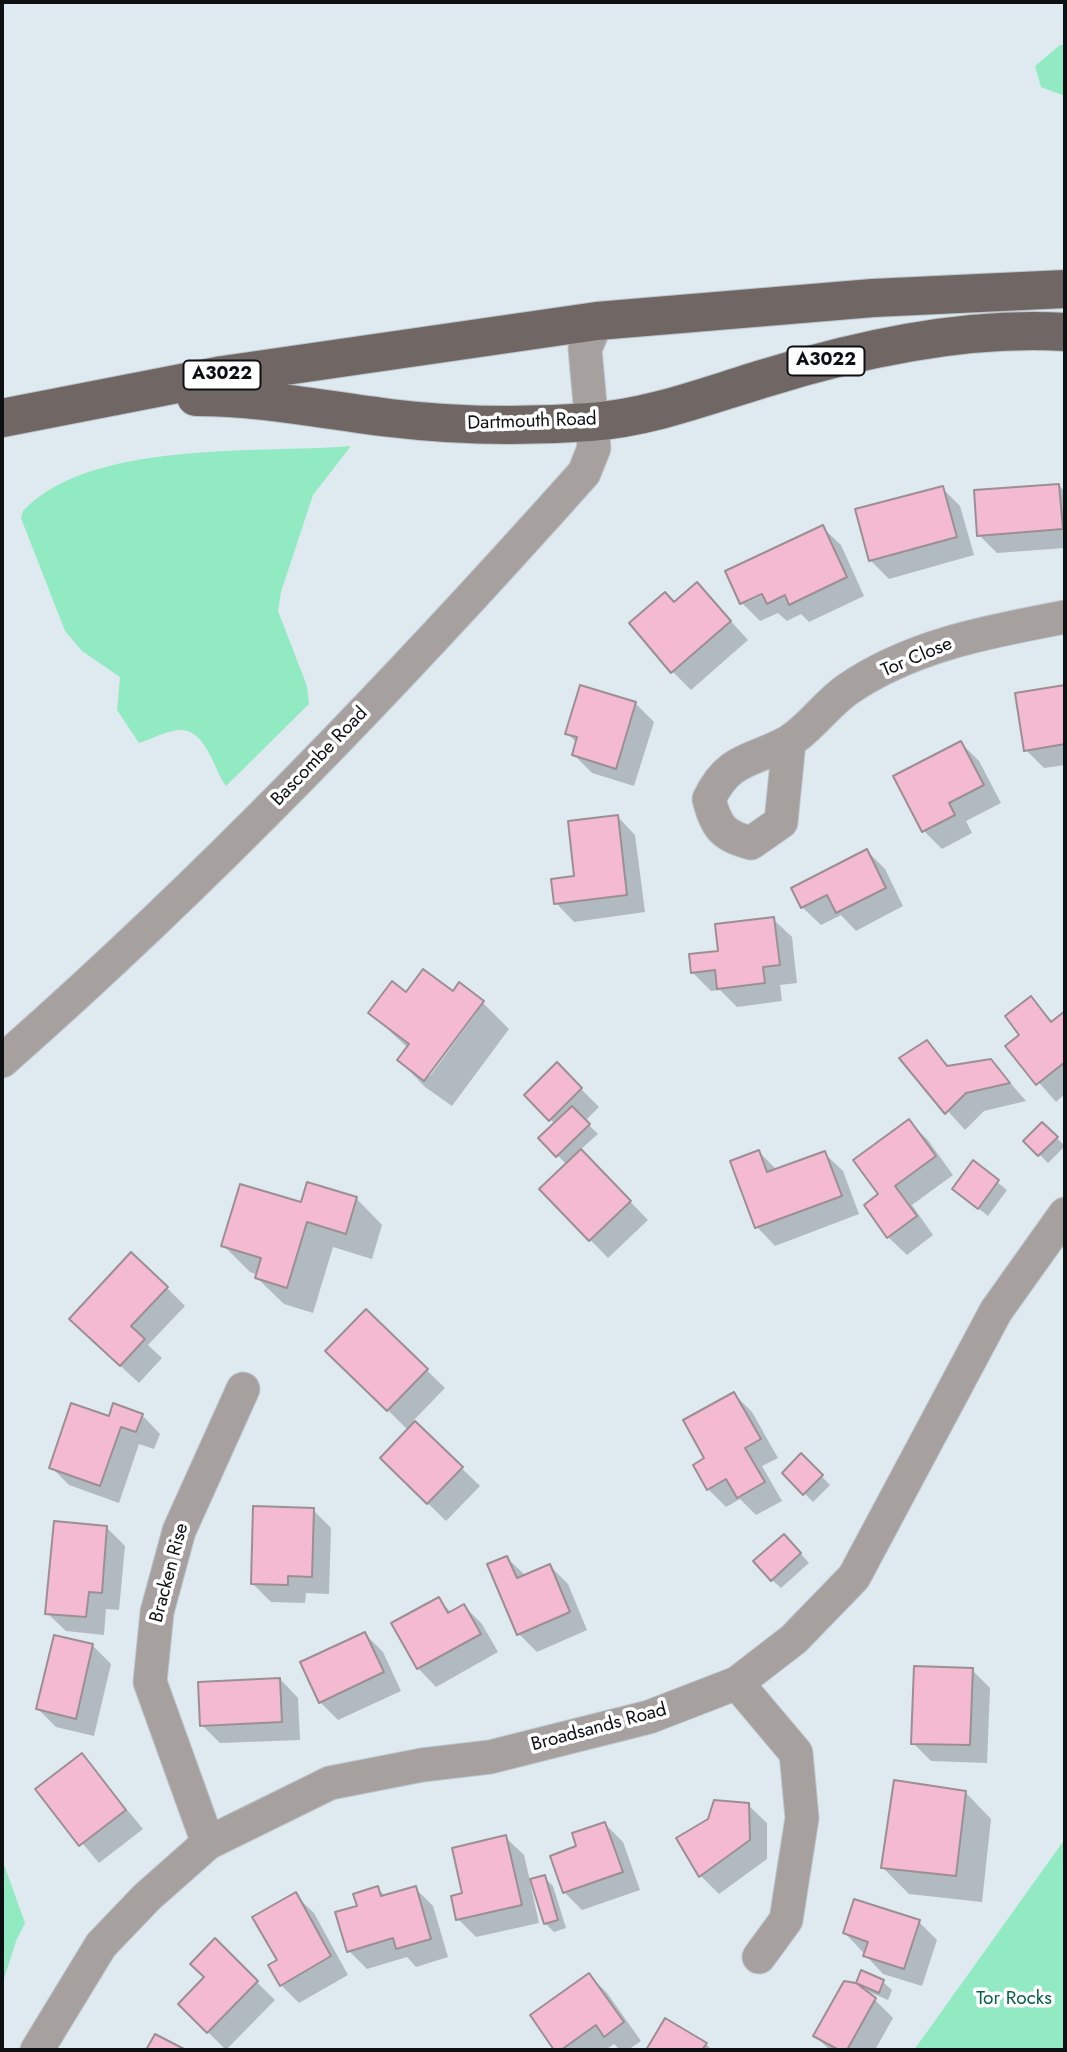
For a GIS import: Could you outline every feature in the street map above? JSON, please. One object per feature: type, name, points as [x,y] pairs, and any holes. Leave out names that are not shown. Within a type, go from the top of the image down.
[{"type":"main road","name":"Dartmouth Road","points":[[2,418],[117,398],[223,375],[597,321],[873,298],[1065,289]]},
{"type":"main road","name":"Dartmouth Road","points":[[117,398],[223,397],[317,405],[388,418],[483,426],[592,422],[669,407],[844,356],[919,341],[1065,332]]},
{"type":"street","name":"Bascombe Road","points":[[2,1061],[180,899],[495,572],[584,473],[594,448],[585,349],[597,321]]},
{"type":"street","name":"Tor Close","points":[[789,741],[848,689],[926,650],[981,633],[1065,617]]},
{"type":"street","name":"Broadsands Road","points":[[37,2050],[101,1945],[147,1897],[208,1843],[330,1783],[422,1765],[490,1757],[649,1717],[737,1683],[794,1639],[854,1577],[996,1311],[1065,1214]]},
{"type":"street","name":"Bracken Rise","points":[[208,1843],[150,1682],[157,1612],[179,1531],[243,1389]]},
{"type":"street","points":[[737,1683],[796,1753],[802,1818],[786,1920],[759,1957]]},
{"type":"green space","points":[[1060,45],[1065,45],[1065,96],[1041,87],[1035,66]]},
{"type":"green space","points":[[351,446],[313,495],[281,592],[278,611],[307,686],[309,704],[226,786],[204,744],[191,732],[172,731],[139,743],[117,710],[120,677],[82,651],[65,631],[21,518],[23,511],[53,488],[90,472],[132,461],[178,454]]},
{"type":"green space","name":"Tor Rocks","points":[[1065,1839],[1065,2050],[914,2050]]},
{"type":"green space","points":[[2,1859],[25,1923],[16,1941],[2,1985]]},
{"type":"building","points":[[1059,484],[1063,529],[977,536],[974,490]]},
{"type":"building","points":[[943,486],[957,537],[869,561],[855,509]]},
{"type":"building","points":[[823,525],[847,577],[789,605],[785,595],[767,604],[762,594],[740,604],[725,571]]},
{"type":"building","points":[[697,582],[731,621],[671,673],[629,623],[665,592],[674,602]]},
{"type":"building","points":[[580,685],[636,702],[616,769],[572,755],[577,737],[565,734]]},
{"type":"building","points":[[1065,685],[1065,744],[1024,751],[1015,693]]},
{"type":"building","points":[[961,741],[984,785],[949,803],[955,815],[922,832],[893,776]]},
{"type":"building","points":[[618,815],[627,895],[554,904],[551,879],[574,876],[568,821]]},
{"type":"building","points":[[867,849],[886,888],[836,913],[827,895],[801,908],[791,888]]},
{"type":"building","points":[[774,917],[780,965],[763,967],[765,983],[717,989],[715,970],[691,973],[689,954],[718,951],[715,924]]},
{"type":"building","points":[[423,969],[453,991],[459,982],[484,1001],[424,1081],[397,1060],[409,1044],[368,1013],[392,981],[406,992]]},
{"type":"building","points":[[1031,996],[1051,1022],[1065,1011],[1065,1062],[1036,1085],[1005,1046],[1019,1035],[1005,1016]]},
{"type":"building","points":[[927,1040],[947,1066],[991,1059],[1010,1083],[966,1093],[945,1114],[899,1058]]},
{"type":"building","points":[[557,1062],[582,1088],[549,1121],[524,1095]]},
{"type":"building","points":[[572,1106],[590,1124],[556,1157],[538,1138]]},
{"type":"building","points":[[909,1119],[936,1156],[895,1186],[917,1216],[887,1238],[864,1205],[878,1194],[853,1160]]},
{"type":"building","points":[[1042,1122],[1058,1137],[1038,1156],[1023,1141]]},
{"type":"building","points":[[581,1149],[631,1201],[589,1241],[539,1189]]},
{"type":"building","points":[[759,1150],[767,1172],[825,1151],[842,1196],[755,1228],[730,1161]]},
{"type":"building","points":[[973,1160],[999,1180],[978,1209],[952,1189]]},
{"type":"building","points":[[307,1182],[357,1197],[346,1234],[307,1222],[287,1288],[255,1278],[261,1258],[221,1246],[240,1184],[301,1202]]},
{"type":"building","points":[[131,1252],[168,1287],[131,1326],[145,1339],[120,1366],[69,1319]]},
{"type":"building","points":[[366,1309],[428,1369],[387,1411],[325,1351]]},
{"type":"building","points":[[734,1392],[761,1439],[745,1448],[765,1482],[737,1498],[726,1479],[707,1490],[693,1465],[704,1458],[683,1420]]},
{"type":"building","points":[[71,1403],[109,1416],[113,1403],[143,1414],[136,1432],[121,1427],[100,1486],[49,1468]]},
{"type":"building","points":[[415,1421],[463,1467],[427,1504],[380,1458]]},
{"type":"building","points":[[801,1453],[823,1475],[803,1495],[782,1473]]},
{"type":"building","points":[[253,1506],[314,1508],[312,1577],[288,1576],[288,1585],[251,1584]]},
{"type":"building","points":[[54,1521],[107,1526],[102,1593],[89,1592],[86,1617],[45,1614]]},
{"type":"building","points":[[784,1534],[801,1553],[771,1581],[753,1561]]},
{"type":"building","points":[[507,1556],[517,1578],[550,1564],[570,1612],[517,1635],[487,1564]]},
{"type":"building","points":[[439,1597],[448,1613],[464,1604],[481,1634],[417,1669],[391,1623]]},
{"type":"building","points":[[365,1632],[384,1672],[319,1703],[300,1662]]},
{"type":"building","points":[[54,1635],[93,1644],[76,1719],[36,1709]]},
{"type":"building","points":[[914,1666],[973,1668],[970,1745],[911,1744]]},
{"type":"building","points":[[280,1678],[282,1722],[200,1726],[198,1682]]},
{"type":"building","points":[[82,1753],[126,1810],[79,1846],[35,1789]]},
{"type":"building","points":[[894,1780],[966,1791],[956,1876],[881,1868]]},
{"type":"building","points":[[714,1800],[749,1803],[750,1840],[699,1877],[676,1838],[708,1819]]},
{"type":"building","points":[[605,1822],[623,1872],[563,1893],[550,1856],[576,1846],[572,1833]]},
{"type":"building","points":[[506,1835],[522,1905],[456,1920],[451,1896],[462,1893],[452,1848]]},
{"type":"building","points":[[545,1875],[558,1920],[544,1924],[530,1879]]},
{"type":"building","points":[[378,1886],[381,1896],[416,1886],[431,1939],[396,1949],[393,1938],[347,1952],[335,1912],[357,1906],[353,1894]]},
{"type":"building","points":[[296,1892],[331,1956],[280,1986],[268,1965],[277,1960],[252,1917]]},
{"type":"building","points":[[854,1899],[920,1920],[904,1969],[863,1956],[868,1942],[843,1933]]},
{"type":"building","points":[[215,1938],[258,1981],[207,2033],[178,2004],[204,1977],[190,1964]]},
{"type":"building","points":[[861,1970],[884,1980],[879,1993],[856,1983]]},
{"type":"building","points":[[589,1973],[624,2022],[604,2037],[596,2025],[561,2050],[554,2050],[530,2015]]},
{"type":"building","points":[[844,1981],[856,1983],[876,1998],[847,2050],[839,2050],[813,2036]]},
{"type":"building","points":[[665,2018],[707,2043],[702,2050],[646,2050]]},
{"type":"building","points":[[155,2034],[186,2050],[146,2050]]}]
